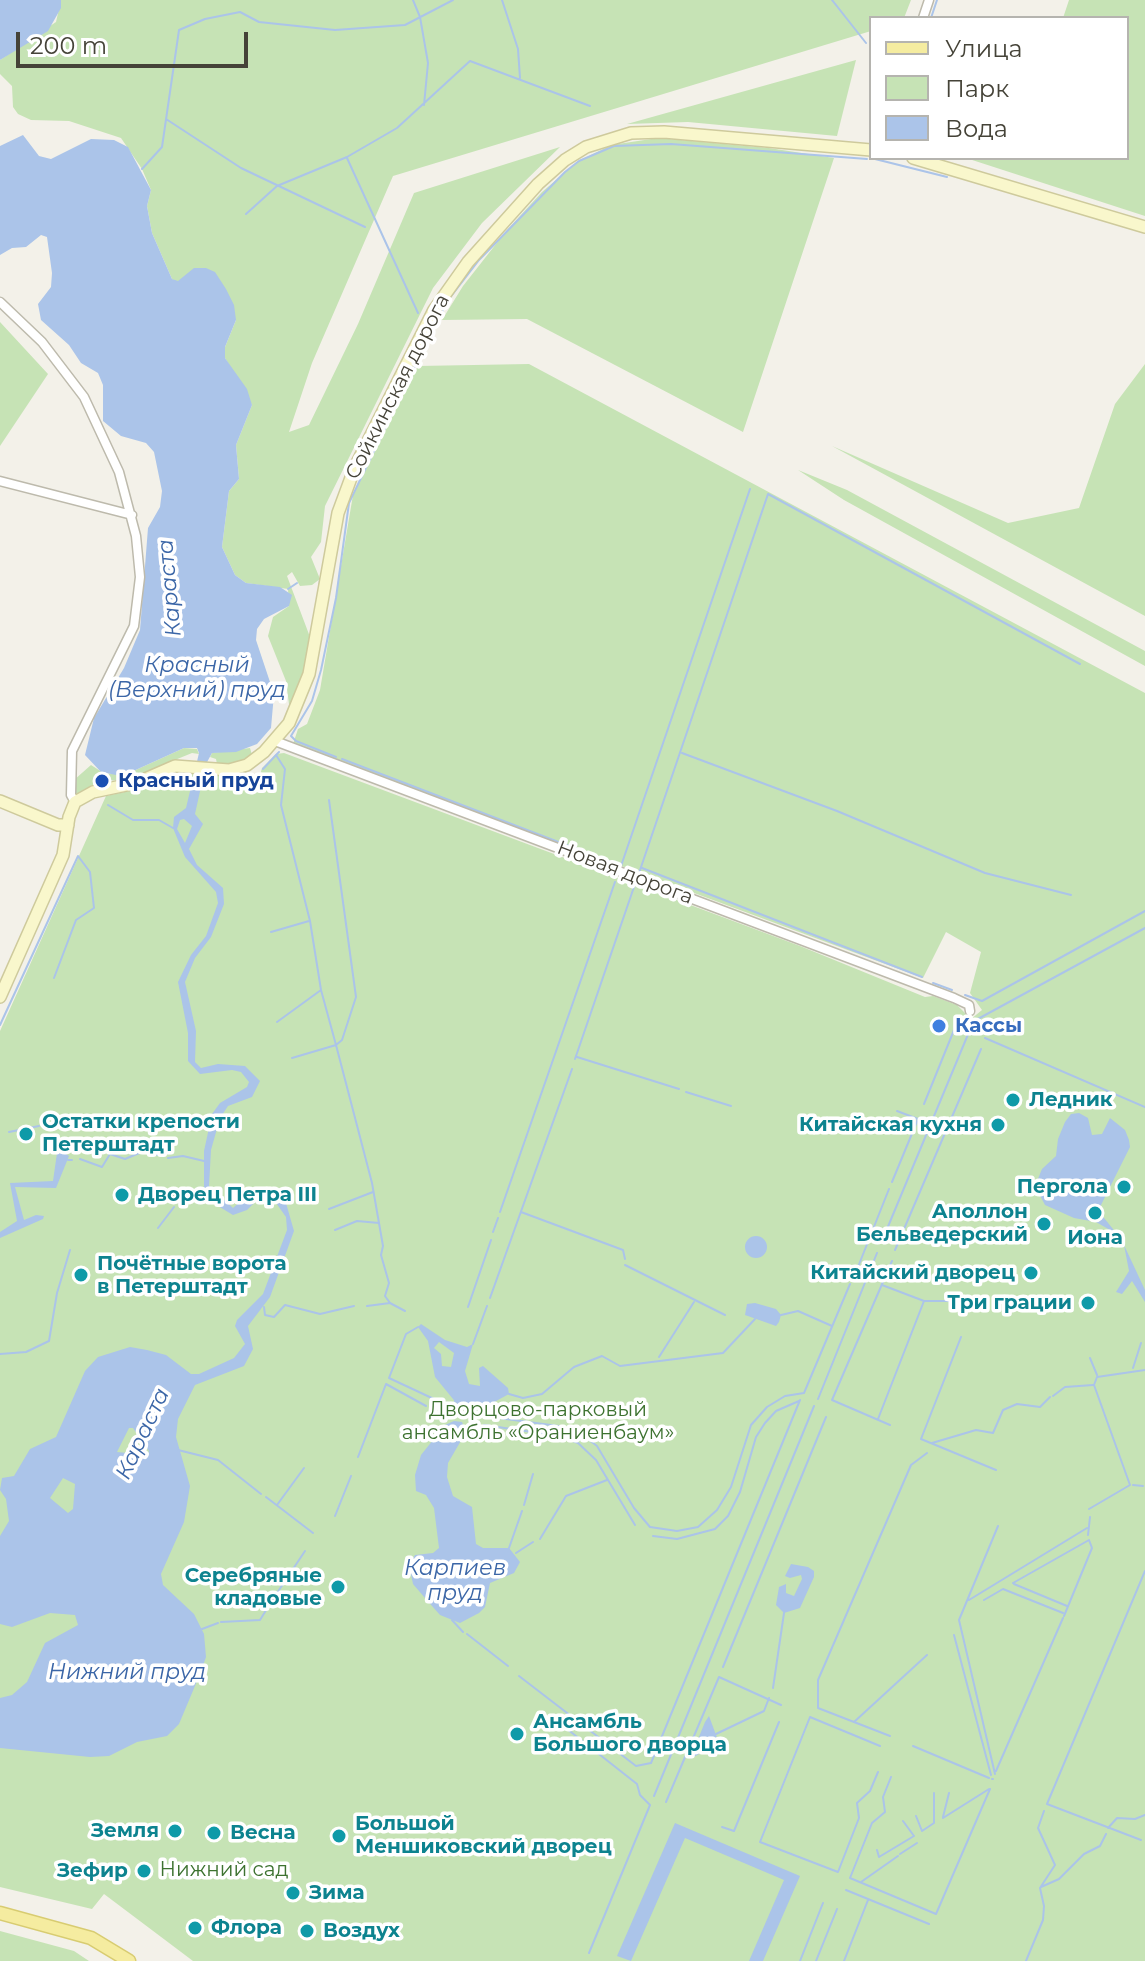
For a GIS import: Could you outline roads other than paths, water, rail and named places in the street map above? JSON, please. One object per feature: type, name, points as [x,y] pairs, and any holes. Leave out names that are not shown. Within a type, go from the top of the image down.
[{"type":"main road","name":"Сойкинская дорога","points":[[75,802],[93,792],[136,783],[175,766],[229,770],[247,765],[275,741],[295,712],[305,688],[321,619],[338,513],[355,467],[434,310],[468,262],[538,184],[586,147],[631,133],[664,132],[869,150]]},
{"type":"main road","points":[[920,160],[1145,227]]},
{"type":"main road","points":[[0,801],[58,825],[68,825]]},
{"type":"main road","points":[[0,997],[63,855],[75,802]]},
{"type":"main road","points":[[0,1913],[91,1938],[129,1961]]},
{"type":"street","points":[[0,302],[42,342],[84,397],[119,472],[132,515],[140,577],[134,626],[72,751],[71,795],[75,802]]},
{"type":"street","points":[[0,481],[132,515]]},
{"type":"street","name":"Новая дорога","points":[[275,741],[954,998],[969,1005],[970,1011]]},
{"type":"water","points":[[0,0],[61,0],[61,8],[48,31],[0,60]]},
{"type":"water","points":[[23,135],[39,156],[51,159],[91,139],[114,140],[128,147],[151,190],[147,206],[152,233],[172,279],[178,281],[194,268],[215,272],[234,305],[236,320],[225,347],[225,358],[247,389],[252,405],[236,445],[239,479],[229,491],[222,547],[235,575],[246,583],[280,587],[292,595],[289,606],[264,619],[257,629],[256,640],[274,694],[271,728],[257,744],[236,752],[212,753],[206,764],[195,814],[203,824],[189,849],[197,865],[223,888],[224,904],[211,937],[195,958],[185,982],[196,1031],[195,1062],[201,1068],[218,1064],[245,1066],[260,1081],[252,1097],[228,1106],[220,1118],[211,1150],[209,1186],[233,1208],[250,1193],[277,1192],[286,1203],[294,1231],[270,1297],[248,1326],[253,1349],[244,1366],[195,1385],[178,1419],[176,1437],[190,1486],[184,1522],[161,1574],[163,1585],[194,1614],[204,1634],[206,1657],[179,1724],[167,1736],[137,1742],[109,1756],[0,1748],[0,1698],[12,1695],[27,1682],[45,1643],[78,1625],[75,1615],[50,1613],[12,1627],[0,1624],[0,1536],[9,1521],[6,1499],[0,1490],[2,1478],[14,1476],[30,1449],[56,1437],[85,1371],[98,1357],[130,1347],[147,1350],[166,1355],[191,1374],[199,1374],[234,1358],[245,1344],[235,1326],[237,1320],[263,1294],[287,1230],[286,1217],[274,1200],[257,1200],[247,1210],[233,1215],[218,1206],[204,1189],[204,1151],[212,1114],[220,1103],[247,1087],[249,1082],[241,1072],[232,1070],[200,1074],[188,1061],[188,1033],[178,982],[191,955],[206,936],[218,903],[216,892],[185,857],[173,828],[174,817],[186,808],[199,753],[197,748],[184,748],[129,773],[116,775],[101,772],[85,755],[94,718],[124,668],[140,630],[148,528],[160,507],[162,491],[154,452],[146,443],[121,436],[103,421],[103,385],[98,373],[81,363],[69,345],[41,320],[38,304],[51,287],[47,237],[41,235],[26,247],[12,248],[0,255],[0,146]],"holes":[[[184,819],[192,826],[185,843],[177,829],[180,820]],[[129,1428],[133,1428],[149,1451],[148,1455],[117,1452]],[[63,1478],[75,1484],[73,1509],[68,1513],[50,1498]]]},
{"type":"water","points":[[1079,1113],[1088,1118],[1092,1135],[1102,1134],[1110,1118],[1125,1130],[1129,1140],[1130,1147],[1101,1205],[1100,1213],[1117,1234],[1096,1222],[1074,1218],[1045,1205],[1035,1186],[1042,1169],[1056,1156],[1058,1139],[1065,1122],[1071,1114]]},
{"type":"water","points":[[63,1152],[69,1156],[56,1188],[15,1187],[24,1220],[36,1215],[44,1216],[43,1219],[0,1238],[0,1232],[17,1221],[10,1183],[53,1181],[57,1153]]},
{"type":"water","points":[[756,1236],[764,1239],[767,1247],[764,1255],[756,1258],[748,1255],[745,1247],[748,1239]]},
{"type":"water","points":[[1124,1245],[1145,1290],[1145,1302],[1132,1281],[1122,1294],[1116,1292],[1129,1271]]},
{"type":"water","points":[[747,1304],[776,1309],[781,1315],[776,1326],[745,1315]]},
{"type":"water","points":[[421,1324],[445,1340],[467,1347],[473,1344],[465,1371],[469,1384],[480,1386],[479,1368],[483,1366],[508,1388],[509,1394],[485,1407],[472,1405],[462,1410],[435,1377],[428,1341],[418,1327]],"holes":[[[439,1342],[454,1353],[451,1367],[442,1366],[441,1354],[434,1348]]]},
{"type":"water","name":"Карпиев пруд","points":[[462,1422],[466,1432],[448,1463],[447,1477],[453,1496],[472,1507],[476,1544],[483,1548],[509,1548],[520,1562],[514,1573],[490,1583],[485,1607],[460,1623],[440,1615],[425,1598],[413,1584],[409,1565],[415,1555],[433,1553],[439,1548],[434,1508],[426,1495],[416,1491],[415,1475],[421,1455],[445,1425]]},
{"type":"water","points":[[791,1564],[808,1567],[814,1571],[814,1577],[800,1608],[784,1613],[776,1605],[779,1587],[786,1584],[786,1593],[794,1596],[802,1579],[801,1575],[785,1576]]},
{"type":"water","points":[[709,1716],[719,1743],[690,1759],[705,1722]]},
{"type":"water","points":[[675,1823],[800,1876],[763,1961],[749,1961],[784,1880],[685,1838],[631,1961],[617,1956]]},
{"type":"waterway","points":[[413,0],[420,17],[428,63],[424,105]]},
{"type":"waterway","points":[[142,169],[162,147],[179,30],[205,19],[240,12],[259,22],[335,30],[405,25],[453,0]]},
{"type":"waterway","points":[[502,0],[518,49],[520,78]]},
{"type":"waterway","points":[[832,0],[866,43]]},
{"type":"waterway","points":[[932,16],[937,0]]},
{"type":"waterway","points":[[246,214],[277,186],[347,157],[397,128],[470,61],[590,106]]},
{"type":"waterway","points":[[166,119],[241,168],[365,227]]},
{"type":"waterway","points":[[336,757],[296,741],[291,736],[312,701],[321,670],[336,598],[349,503],[432,330],[449,299],[479,260],[565,172],[579,161],[614,146],[671,144],[867,159]]},
{"type":"waterway","points":[[347,158],[418,313]]},
{"type":"waterway","points":[[879,160],[947,177]]},
{"type":"waterway","points":[[342,759],[621,866],[750,489]]},
{"type":"waterway","points":[[639,873],[768,494],[1080,664]]},
{"type":"waterway","points":[[319,590],[320,579]]},
{"type":"waterway","points":[[288,589],[297,583]]},
{"type":"waterway","points":[[279,752],[276,755],[285,769],[281,805],[310,921],[321,990]]},
{"type":"waterway","points":[[682,753],[837,811],[985,873],[1071,895]]},
{"type":"waterway","points":[[263,769],[276,755]]},
{"type":"waterway","points":[[329,800],[356,997],[342,1040],[336,1045],[372,1183],[383,1246],[381,1255],[389,1283],[385,1296],[390,1303]]},
{"type":"waterway","points":[[108,805],[133,820],[159,820],[173,828]]},
{"type":"waterway","points":[[0,1025],[78,856],[90,872],[94,908],[76,920],[54,978]]},
{"type":"waterway","points":[[642,868],[922,977]]},
{"type":"waterway","points":[[500,1212],[615,882]]},
{"type":"waterway","points":[[575,1059],[635,884]]},
{"type":"waterway","points":[[965,995],[982,1001],[1145,911]]},
{"type":"waterway","points":[[271,932],[309,921]]},
{"type":"waterway","points":[[976,1020],[1145,928]]},
{"type":"waterway","points":[[933,983],[952,990]]},
{"type":"waterway","points":[[277,1022],[321,990],[336,1045],[292,1058]]},
{"type":"waterway","points":[[924,1104],[954,1030]]},
{"type":"waterway","points":[[882,1241],[969,1032]]},
{"type":"waterway","points":[[985,1038],[1145,1107]]},
{"type":"waterway","points":[[895,1250],[981,1049]]},
{"type":"waterway","points":[[577,1057],[679,1089]]},
{"type":"waterway","points":[[490,1298],[572,1069]]},
{"type":"waterway","points":[[686,1092],[731,1106]]},
{"type":"waterway","points":[[892,1182],[918,1119],[897,1111]]},
{"type":"waterway","points":[[9,1132],[39,1126]]},
{"type":"waterway","points":[[80,1159],[102,1167],[110,1154],[125,1159],[156,1146],[157,1155]]},
{"type":"waterway","points":[[168,1158],[183,1156],[204,1161]]},
{"type":"waterway","points":[[854,1277],[889,1189]]},
{"type":"waterway","points":[[329,1209],[373,1192]]},
{"type":"waterway","points":[[181,1203],[193,1199],[213,1199]]},
{"type":"waterway","points":[[158,1228],[174,1207]]},
{"type":"waterway","points":[[521,1212],[623,1250],[625,1259]]},
{"type":"waterway","points":[[493,1232],[498,1218]]},
{"type":"waterway","points":[[335,1230],[357,1221],[379,1223]]},
{"type":"waterway","points":[[468,1307],[491,1240]]},
{"type":"waterway","points":[[0,1354],[26,1352],[49,1341],[57,1293],[70,1250]]},
{"type":"waterway","points":[[818,1399],[877,1253]]},
{"type":"waterway","points":[[890,1425],[832,1400],[892,1261]]},
{"type":"waterway","points":[[625,1265],[725,1315]]},
{"type":"waterway","points":[[485,1407],[484,1416],[558,1426],[584,1436],[597,1446],[634,1508],[650,1527],[677,1531],[698,1527],[717,1510],[731,1487],[751,1425],[767,1407],[785,1396],[804,1393],[850,1284]]},
{"type":"waterway","points":[[882,1285],[924,1301],[953,1301]]},
{"type":"waterway","points":[[878,1419],[924,1301]]},
{"type":"waterway","points":[[659,1357],[694,1302]]},
{"type":"waterway","points":[[367,1306],[390,1303],[405,1311]]},
{"type":"waterway","points":[[264,1307],[265,1315],[274,1317],[285,1305],[320,1314],[354,1306]]},
{"type":"waterway","points":[[473,1344],[487,1306]]},
{"type":"waterway","points":[[781,1315],[798,1311],[832,1326]]},
{"type":"waterway","points":[[509,1394],[523,1398],[542,1394],[574,1367],[602,1356],[620,1366],[723,1353],[755,1319]]},
{"type":"waterway","points":[[418,1327],[406,1334],[389,1378],[451,1407],[456,1400]]},
{"type":"waterway","points":[[961,1337],[921,1439],[996,1470]]},
{"type":"waterway","points":[[1133,1368],[1141,1343]]},
{"type":"waterway","points":[[1090,1358],[1097,1375]]},
{"type":"waterway","points":[[1089,1509],[1130,1485],[1094,1385],[1097,1377],[1145,1370]]},
{"type":"waterway","points":[[358,1457],[386,1384],[426,1406]]},
{"type":"waterway","points":[[1053,1396],[1065,1387],[1093,1385]]},
{"type":"waterway","points":[[932,1443],[976,1430],[993,1433],[1003,1410],[1017,1404],[1040,1407],[1050,1397]]},
{"type":"waterway","points":[[519,1676],[636,1766],[651,1763],[800,1400]]},
{"type":"waterway","points":[[653,1536],[677,1539],[715,1529],[728,1516],[740,1492],[756,1437],[765,1423],[776,1411],[799,1401]]},
{"type":"waterway","points":[[654,1796],[814,1406]]},
{"type":"waterway","points":[[723,1667],[826,1417]]},
{"type":"waterway","points":[[465,1427],[474,1422]]},
{"type":"waterway","points":[[484,1425],[560,1436],[578,1443],[596,1460],[635,1525]]},
{"type":"waterway","points":[[178,1450],[218,1460],[261,1494]]},
{"type":"waterway","points":[[890,1736],[818,1708],[818,1680],[911,1465],[927,1453]]},
{"type":"waterway","points":[[277,1505],[304,1468]]},
{"type":"waterway","points":[[524,1505],[533,1474]]},
{"type":"waterway","points":[[335,1516],[351,1476]]},
{"type":"waterway","points":[[540,1539],[566,1496],[607,1480]]},
{"type":"waterway","points":[[1133,1485],[1143,1486]]},
{"type":"waterway","points":[[266,1497],[313,1533]]},
{"type":"waterway","points":[[509,1548],[522,1511]]},
{"type":"waterway","points":[[1088,1535],[1090,1517]]},
{"type":"waterway","points":[[995,1774],[959,1620],[998,1526]]},
{"type":"waterway","points":[[969,1600],[1087,1528]]},
{"type":"waterway","points":[[1013,1583],[1089,1540],[1092,1548],[1064,1616]]},
{"type":"waterway","points":[[516,1553],[533,1542]]},
{"type":"waterway","points":[[269,1605],[305,1551]]},
{"type":"waterway","points":[[1141,1840],[1047,1804],[1145,1571]]},
{"type":"waterway","points":[[1014,1584],[1067,1606]]},
{"type":"waterway","points":[[984,1600],[1003,1589],[1063,1613]]},
{"type":"waterway","points":[[221,1622],[260,1620],[268,1607]]},
{"type":"waterway","points":[[773,1688],[784,1613]]},
{"type":"waterway","points":[[996,1771],[1063,1618]]},
{"type":"waterway","points":[[452,1620],[463,1632]]},
{"type":"waterway","points":[[202,1629],[218,1623]]},
{"type":"waterway","points":[[467,1634],[508,1666]]},
{"type":"waterway","points":[[954,1635],[991,1775]]},
{"type":"waterway","points":[[854,1722],[927,1655]]},
{"type":"waterway","points":[[666,1802],[719,1677],[781,1705]]},
{"type":"waterway","points":[[716,1734],[764,1711],[769,1698]]},
{"type":"waterway","points":[[878,1772],[870,1791],[857,1803],[859,1818],[838,1872],[760,1842],[810,1717],[880,1746]]},
{"type":"waterway","points":[[722,1827],[734,1831],[779,1722]]},
{"type":"waterway","points":[[562,1725],[637,1784],[640,1795],[650,1805],[589,1953]]},
{"type":"waterway","points":[[913,1746],[989,1778]]},
{"type":"waterway","points":[[891,1777],[883,1797],[885,1812],[872,1823],[850,1878],[936,1914],[990,1789]]},
{"type":"waterway","points":[[943,1818],[989,1789]]},
{"type":"waterway","points":[[916,1816],[922,1831],[934,1823],[934,1793]]},
{"type":"waterway","points":[[943,1817],[949,1793]]},
{"type":"waterway","points":[[1026,1961],[1043,1920],[1040,1888],[1055,1865],[1038,1828],[1044,1811]]},
{"type":"waterway","points":[[1108,1828],[1117,1818],[1135,1819],[1145,1815]]},
{"type":"waterway","points":[[877,1850],[879,1857],[914,1836],[903,1821]]},
{"type":"waterway","points":[[1041,1887],[1059,1879],[1084,1854],[1100,1846],[1106,1834]]},
{"type":"waterway","points":[[900,1854],[917,1843]]},
{"type":"waterway","points":[[861,1882],[898,1856]]},
{"type":"waterway","points":[[846,1890],[929,1924]]},
{"type":"waterway","points":[[844,1961],[868,1900]]},
{"type":"waterway","points":[[800,1961],[823,1903]]},
{"type":"waterway","points":[[816,1961],[837,1909]]},
{"type":"place","name":"Красный пруд","points":[[102,781]]},
{"type":"place","name":"Кассы","points":[[939,1026]]},
{"type":"place","name":"Ледник","points":[[1013,1100]]},
{"type":"place","name":"Китайская кухня","points":[[998,1125]]},
{"type":"place","name":"Остатки крепости Петерштадт","points":[[26,1134]]},
{"type":"place","name":"Пергола","points":[[1124,1187]]},
{"type":"place","name":"Дворец Петра III","points":[[122,1195]]},
{"type":"place","name":"Иона","points":[[1095,1213]]},
{"type":"place","name":"Аполлон Бельведерский","points":[[1044,1224]]},
{"type":"place","name":"Китайский дворец","points":[[1031,1273]]},
{"type":"place","name":"Почётные ворота в Петерштадт","points":[[81,1275]]},
{"type":"place","name":"Три грации","points":[[1088,1303]]},
{"type":"place","name":"Серебряные кладовые","points":[[338,1587]]},
{"type":"place","name":"Ансамбль Большого дворца","points":[[517,1734]]},
{"type":"place","name":"Земля","points":[[175,1831]]},
{"type":"place","name":"Весна","points":[[214,1833]]},
{"type":"place","name":"Большой Меншиковский дворец","points":[[339,1836]]},
{"type":"place","name":"Зефир","points":[[144,1871]]},
{"type":"place","name":"Зима","points":[[293,1893]]},
{"type":"place","name":"Флора","points":[[195,1928]]},
{"type":"place","name":"Воздух","points":[[307,1931]]},
{"type":"water label","name":"Караста","points":[[170,588]]},
{"type":"water label","name":"Красный (Верхний) пруд","points":[[197,678]]},
{"type":"water label","name":"Караста","points":[[143,1434]]},
{"type":"water label","name":"Нижний пруд","points":[[127,1673]]},
{"type":"park label","name":"Дворцово-парковый ансамбль «Ораниенбаум»","points":[[538,1422]]},
{"type":"park label","name":"Нижний сад","points":[[224,1870]]}]
